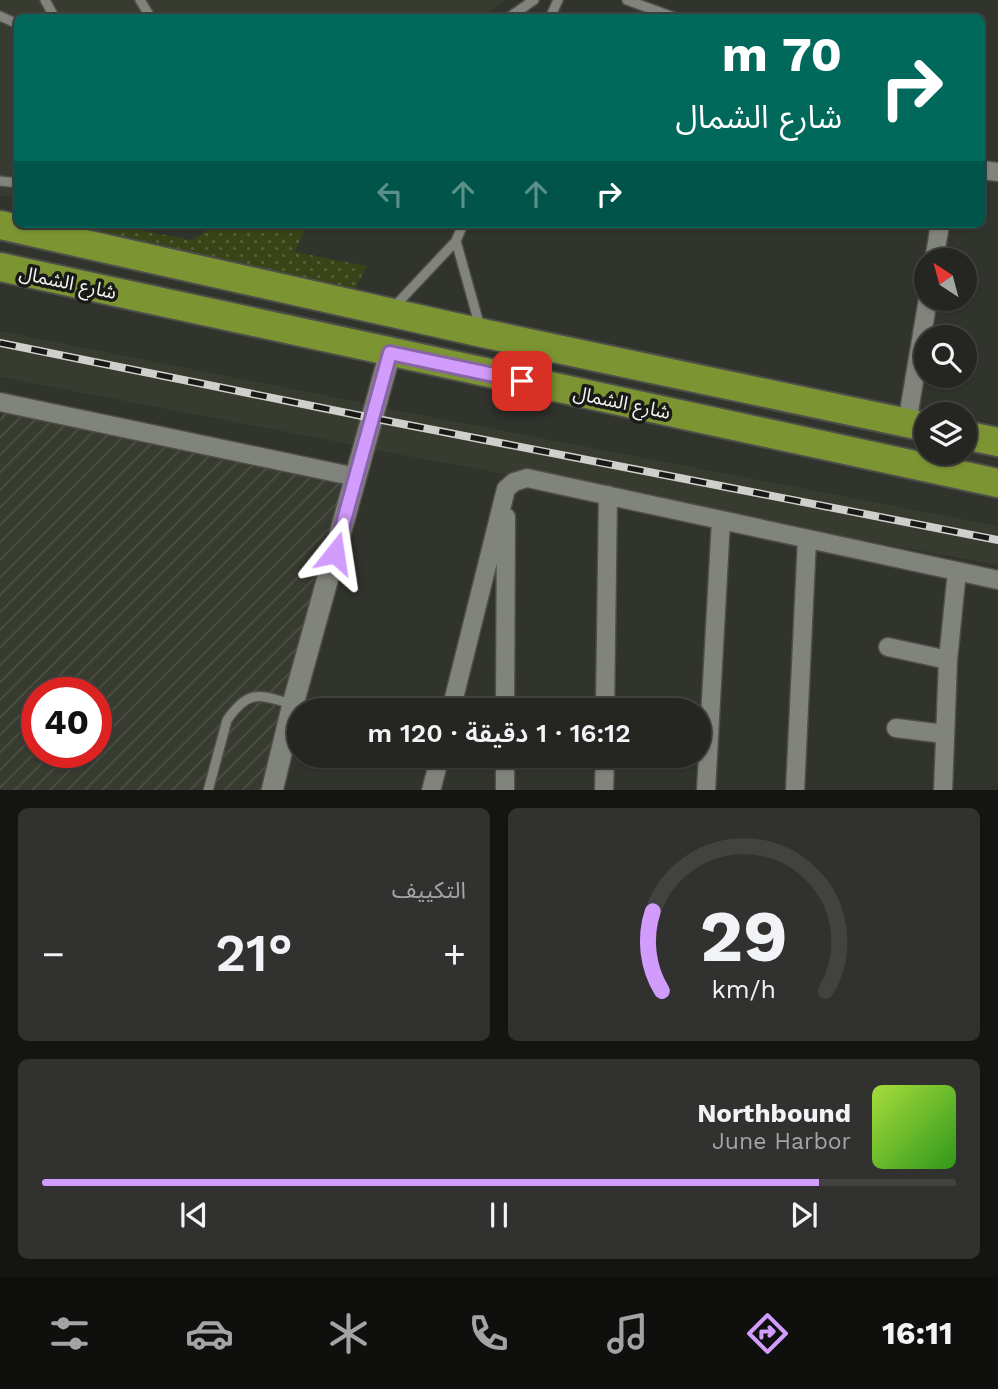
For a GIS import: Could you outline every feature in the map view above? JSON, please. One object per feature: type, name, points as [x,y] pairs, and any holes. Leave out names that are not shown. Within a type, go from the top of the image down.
[{"type":"highway","name":"شارع الشمال","points":[[0,225],[388,313],[914,424]]},
{"type":"highway","name":"شارع الشمال","points":[[0,268],[998,483]]},
{"type":"highway","points":[[977,438],[998,442]]},
{"type":"street","points":[[936,248],[939,228]]},
{"type":"street","points":[[919,402],[927,312]]},
{"type":"street","points":[[295,698],[390,353]]},
{"type":"street","points":[[2,408],[356,477]]},
{"type":"street","points":[[454,698],[506,489],[514,482],[527,478],[998,580]]},
{"type":"street","points":[[505,698],[506,489]]},
{"type":"street","points":[[605,698],[608,495]]},
{"type":"street","points":[[706,790],[721,520]]},
{"type":"street","points":[[795,790],[807,538]]},
{"type":"street","points":[[943,790],[948,660],[957,571]]},
{"type":"street","points":[[888,647],[948,660]]},
{"type":"street","points":[[896,728],[944,734]]},
{"type":"street","points":[[272,790],[287,729]]},
{"type":"street","points":[[432,790],[437,768]]},
{"type":"street","points":[[505,768],[505,790]]},
{"type":"street","points":[[604,790],[605,768]]},
{"type":"lane","points":[[514,14],[534,0]]},
{"type":"lane","points":[[627,0],[665,14]]},
{"type":"lane","points":[[388,313],[456,241],[461,228]]},
{"type":"lane","points":[[456,241],[482,333]]},
{"type":"lane","points":[[208,790],[233,711],[244,701],[258,695],[287,702]]},
{"type":"shaded area","points":[[0,0],[505,0],[486,14],[14,14],[14,197],[0,195]]},
{"type":"shaded area","points":[[0,331],[364,403],[354,445],[0,377]]},
{"type":"shaded area","points":[[6,404],[356,477],[299,698],[287,698],[287,744],[275,790],[0,790],[0,420]]},
{"type":"shaded area","points":[[385,408],[998,526],[998,565],[375,450]]},
{"type":"green space","points":[[88,228],[130,228],[192,240],[211,228],[305,228],[295,252],[367,266],[355,289]]},
{"type":"railway","points":[[0,343],[998,540]]},
{"type":"route","points":[[335,553],[390,353],[522,381]]}]
